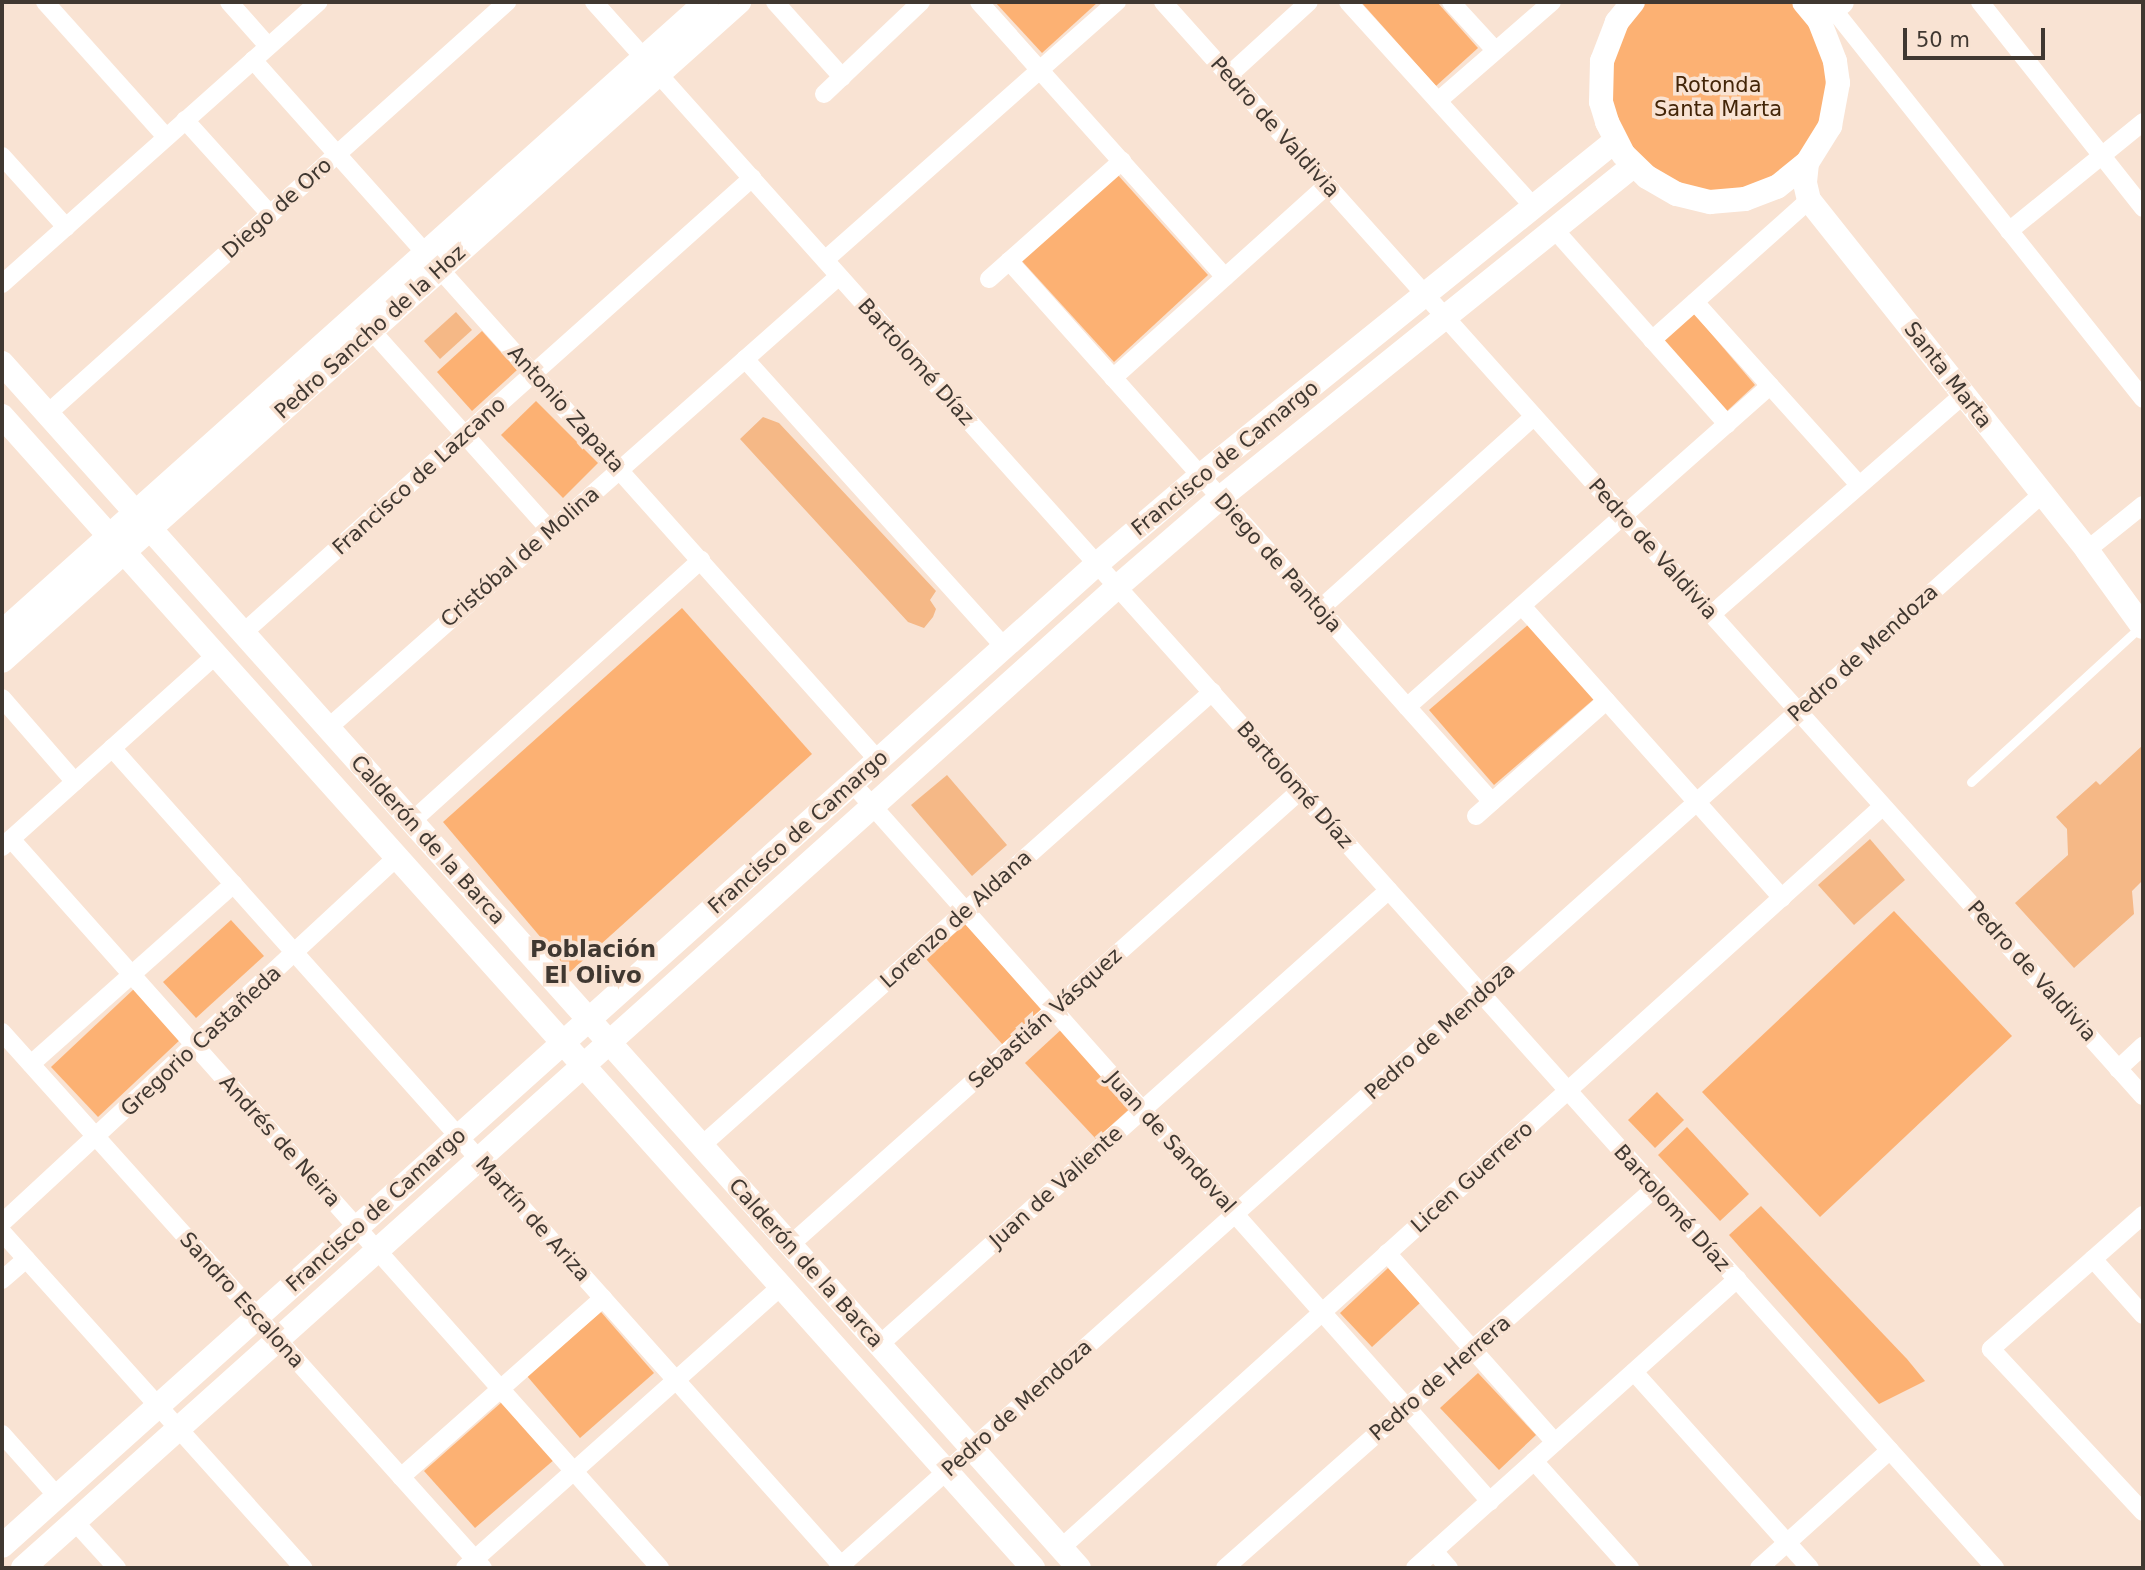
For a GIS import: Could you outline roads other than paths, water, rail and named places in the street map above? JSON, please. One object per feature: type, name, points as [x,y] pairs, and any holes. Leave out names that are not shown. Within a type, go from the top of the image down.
[{"type":"street","points":[[45,2],[166,137]]},
{"type":"street","points":[[229,2],[268,46]]},
{"type":"street","points":[[2,284],[318,2]]},
{"type":"street","name":"Diego de Oro","points":[[47,414],[507,2]]},
{"type":"street","name":"Bartolomé Díaz","points":[[594,2],[1995,1568]]},
{"type":"street","name":"Pedro Sancho de la Hoz","points":[[651,66],[706,2]]},
{"type":"street","name":"Pedro Sancho de la Hoz","points":[[143,521],[651,66],[738,2]]},
{"type":"street","points":[[775,2],[842,77]]},
{"type":"street","points":[[824,94],[921,2]]},
{"type":"street","points":[[979,2],[1225,277]]},
{"type":"street","points":[[825,260],[1117,2]]},
{"type":"street","name":"Pedro de Valdivia","points":[[1163,2],[2143,1096]]},
{"type":"street","points":[[1229,75],[1309,2]]},
{"type":"street","points":[[1348,2],[1534,207]]},
{"type":"street","points":[[1451,2],[1495,50]]},
{"type":"street","points":[[1438,101],[1552,2]]},
{"type":"street","points":[[1633,2],[1617,22],[1602,61],[1601,102],[1615,141],[1633,166],[1661,187],[1710,202],[1745,199],[1777,187],[1807,163],[1830,126],[1838,83],[1824,8]]},
{"type":"street","points":[[1980,2],[2143,208]]},
{"type":"street","points":[[1824,8],[2009,231],[2143,399]]},
{"type":"street","name":"Antonio Zapata","points":[[253,60],[878,760]]},
{"type":"street","points":[[185,120],[270,214]]},
{"type":"street","points":[[2009,231],[2143,122]]},
{"type":"street","name":"Francisco de Camargo","points":[[2,1546],[1097,564],[1200,476],[1427,296],[1615,141]]},
{"type":"street","points":[[2,156],[66,227]]},
{"type":"street","points":[[989,279],[1122,161]]},
{"type":"street","points":[[1652,340],[1810,201],[1804,183],[1807,163]]},
{"type":"street","name":"Francisco de Camargo","points":[[23,1568],[1117,587],[1220,498],[1633,166]]},
{"type":"street","name":"Francisco de Lazcano","points":[[243,633],[752,178]]},
{"type":"street","points":[[1113,378],[1327,184]]},
{"type":"street","name":"Santa Marta","points":[[1777,187],[1810,201],[2087,550],[2142,626]]},
{"type":"street","points":[[1554,229],[1727,424]]},
{"type":"street","name":"Pedro Sancho de la Hoz","points":[[3,630],[116,544],[372,330],[433,261]]},
{"type":"street","name":"Diego de Pantoja","points":[[1009,261],[1492,802]]},
{"type":"street","name":"Cristóbal de Molina","points":[[328,728],[839,276]]},
{"type":"street","points":[[1695,302],[1859,485]]},
{"type":"street","points":[[372,330],[551,531]]},
{"type":"street","points":[[745,359],[1004,647]]},
{"type":"street","name":"Calderón de la Barca","points":[[2,363],[1079,1568]]},
{"type":"street","points":[[1407,707],[1770,386]]},
{"type":"street","points":[[1712,614],[1963,395]]},
{"type":"street","name":"Calderón de la Barca","points":[[2,416],[1033,1568]]},
{"type":"street","points":[[1320,609],[1534,416]]},
{"type":"street","name":"Pedro de Mendoza","points":[[840,1567],[2042,494]]},
{"type":"street","points":[[2087,550],[2143,505]]},
{"type":"street","name":"Pedro Sancho de la Hoz","points":[[2,661],[116,544]]},
{"type":"street","points":[[411,821],[701,560]]},
{"type":"street","points":[[1522,606],[1782,898]]},
{"type":"street","points":[[6,843],[216,655]]},
{"type":"street","name":"Lorenzo de Aldana","points":[[701,1146],[1212,692]]},
{"type":"street","points":[[2,698],[75,782]]},
{"type":"street","points":[[1476,816],[1606,701]]},
{"type":"street","name":"Martín de Ariza","points":[[112,748],[840,1567]]},
{"type":"street","name":"Juan de Sandoval","points":[[852,783],[1490,1501]]},
{"type":"street","name":"Sebastián Vásquez","points":[[790,1245],[1300,791]]},
{"type":"street","name":"Licen Guerrero","points":[[1060,1548],[1883,806]]},
{"type":"street","name":"Andrés de Neira","points":[[6,843],[132,974],[660,1568]]},
{"type":"street","name":"Gregorio Castañeda","points":[[2,1223],[296,954],[397,857]]},
{"type":"street","points":[[31,1065],[234,884]]},
{"type":"street","name":"Juan de Valiente","points":[[879,1345],[1389,890]]},
{"type":"street","name":"Sandro Escalona","points":[[2,1032],[401,1477],[474,1565]]},
{"type":"street","points":[[2118,1069],[2143,1046]]},
{"type":"street","name":"Pedro de Herrera","points":[[1225,1568],[1655,1188]]},
{"type":"street","points":[[2143,1215],[1991,1349],[2143,1513]]},
{"type":"street","points":[[2,1232],[303,1568]]},
{"type":"street","points":[[1387,1253],[1555,1442]]},
{"type":"street","points":[[2,1280],[26,1259]]},
{"type":"street","points":[[2093,1259],[2143,1315]]},
{"type":"street","points":[[1415,1568],[1737,1279]]},
{"type":"street","points":[[474,1565],[572,1469],[781,1286]]},
{"type":"street","points":[[401,1477],[603,1298]]},
{"type":"street","points":[[1634,1372],[1810,1568]]},
{"type":"street","points":[[2,1434],[57,1496]]},
{"type":"street","points":[[1759,1568],[1890,1451]]},
{"type":"street","points":[[1534,1461],[1630,1568]]},
{"type":"street","points":[[75,1522],[117,1568]]},
{"type":"street","points":[[1434,1551],[1449,1568]]},
{"type":"lane","points":[[1971,782],[2142,626]]},
{"type":"district","name":"Población El Olivo","points":[[593,962]]},
{"type":"park label","name":"Rotonda Santa Marta","points":[[1718,97]]}]
